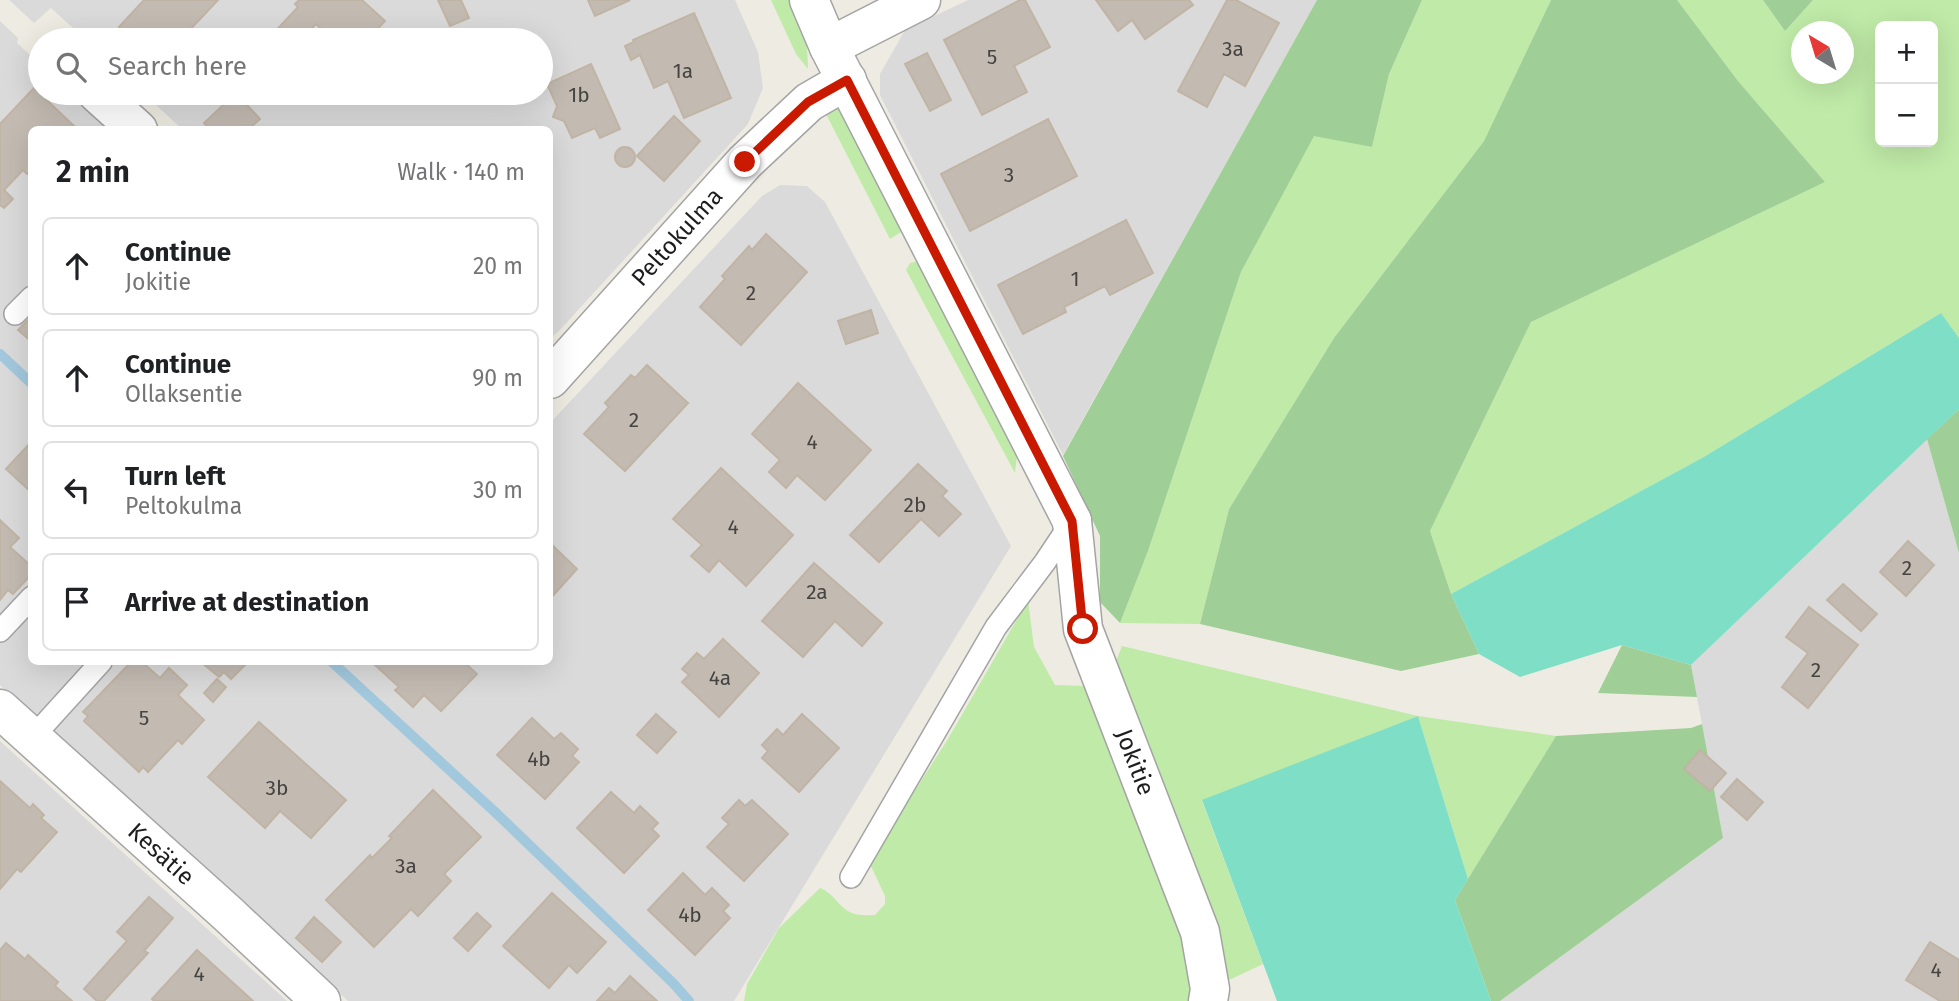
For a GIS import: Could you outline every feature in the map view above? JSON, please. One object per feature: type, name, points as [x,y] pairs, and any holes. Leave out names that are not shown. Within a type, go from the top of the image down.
[{"type":"street","points":[[809,0],[829,47],[1072,521]]},
{"type":"street","points":[[829,47],[920,0]]},
{"type":"street","name":"Peltokulma","points":[[553,376],[745,162],[808,102],[847,80]]},
{"type":"street","points":[[110,105],[134,126]]},
{"type":"street","name":"Jokitie","points":[[1072,521],[1083,629],[1200,932],[1210,989],[1208,1001]]},
{"type":"street","name":"Kesätie","points":[[0,709],[321,1001]]},
{"type":"lane","points":[[15,314],[28,301]]},
{"type":"lane","points":[[851,877],[996,627],[1072,521]]},
{"type":"lane","points":[[0,631],[28,601]]},
{"type":"lane","points":[[32,738],[98,665]]},
{"type":"shaded area","points":[[9,0],[735,0],[758,52],[763,88],[748,124],[553,336],[553,126],[179,126],[156,105],[553,105],[553,28],[73,28],[51,8],[34,23]]},
{"type":"shaded area","points":[[968,0],[1317,0],[1063,455],[880,95],[880,74],[905,30]]},
{"type":"shaded area","points":[[0,21],[18,38],[17,43],[28,53],[28,105],[85,105],[109,126],[28,126],[28,665],[553,665],[553,420],[762,196],[780,185],[807,186],[825,202],[1011,546],[734,1001],[348,1001],[0,685]]},
{"type":"shaded area","points":[[1927,439],[1959,553],[1959,1001],[1500,1001],[1723,838],[1691,665]]},
{"type":"shaded area","points":[[0,741],[287,1001],[0,1001]]},
{"type":"green space","points":[[771,0],[790,0],[804,33],[808,69],[796,54]]},
{"type":"green space","points":[[1317,0],[1422,0],[1389,74],[1372,147],[1314,136],[1241,272],[1148,551],[1120,623],[1100,602],[1100,536],[1063,456]]},
{"type":"green space","points":[[1422,0],[1551,0],[1484,141],[1334,338],[1229,509],[1200,624],[1120,623],[1148,551],[1241,272],[1314,135],[1372,147],[1389,74]]},
{"type":"green space","points":[[1551,0],[1677,0],[1738,81],[1825,182],[1531,322],[1430,531],[1451,594],[1479,654],[1401,671],[1200,624],[1229,509],[1334,338],[1484,141]]},
{"type":"green space","points":[[1677,0],[1763,0],[1785,31],[1791,24],[1791,84],[1854,84],[1854,21],[1794,21],[1813,0],[1959,0],[1959,338],[1941,313],[1702,458],[1451,594],[1430,531],[1531,322],[1825,182],[1738,81]]},
{"type":"green space","points":[[1763,0],[1813,0],[1791,21],[1785,31]]},
{"type":"green space","points":[[837,107],[845,110],[903,225],[901,232],[890,239],[826,114]]},
{"type":"green space","points":[[918,261],[1018,447],[1015,473],[906,270],[910,263]]},
{"type":"green space","points":[[1941,313],[1959,338],[1959,409],[1691,665],[1622,645],[1520,677],[1479,654],[1451,594],[1702,458]]},
{"type":"green space","points":[[1959,409],[1959,553],[1927,439]]},
{"type":"green space","points":[[1028,600],[1034,647],[1055,685],[1086,686],[1177,909],[1196,1001],[744,1001],[747,984],[779,928],[820,888],[847,911],[855,914],[875,915],[885,904],[885,896],[869,862],[948,739]]},
{"type":"green space","points":[[1622,645],[1691,665],[1697,697],[1598,693]]},
{"type":"green space","points":[[1122,646],[1418,716],[1202,801],[1263,964],[1227,981],[1116,661]]},
{"type":"green space","points":[[1418,716],[1556,736],[1468,879]]},
{"type":"green space","points":[[1418,716],[1468,879],[1455,900],[1491,1001],[1277,1001],[1202,800]]},
{"type":"green space","points":[[1702,724],[1723,838],[1500,1001],[1491,1001],[1455,900],[1556,736],[1691,728]]},
{"type":"building","points":[[144,0],[218,0],[192,28],[119,27]]},
{"type":"building","points":[[299,0],[362,0],[385,21],[378,28],[320,28],[316,24],[312,28],[278,28],[298,7],[295,4]]},
{"type":"building","points":[[438,0],[461,0],[469,18],[450,26]]},
{"type":"building","points":[[588,0],[630,0],[595,16]]},
{"type":"building","points":[[1020,0],[1025,0],[1050,47],[1014,66],[1027,92],[982,115],[944,40]]},
{"type":"building","points":[[1096,0],[1189,0],[1193,5],[1145,39],[1132,20],[1118,31]]},
{"type":"building","points":[[1227,0],[1236,0],[1279,23],[1245,86],[1224,74],[1207,107],[1178,91]]},
{"type":"building","points":[[694,13],[731,98],[684,118],[668,81],[654,88],[640,55],[631,60],[625,46]]},
{"type":"building","points":[[927,53],[951,100],[930,111],[905,64]]},
{"type":"building","points":[[591,64],[620,129],[600,138],[595,128],[572,138],[564,121],[553,117],[557,106],[553,97],[553,81]]},
{"type":"building","points":[[28,94],[28,105],[52,105],[74,126],[28,126],[28,173],[23,170],[4,190],[13,199],[4,208],[0,205],[0,124]]},
{"type":"building","points":[[223,105],[247,105],[260,119],[252,126],[207,126],[204,123]]},
{"type":"building","points":[[674,116],[700,141],[664,181],[637,156]]},
{"type":"building","points":[[1048,119],[1077,176],[970,231],[941,174]]},
{"type":"building","points":[[625,147],[632,150],[635,157],[632,164],[625,167],[618,164],[615,157],[618,150]]},
{"type":"building","points":[[1126,220],[1153,273],[1110,295],[1105,286],[1064,307],[1066,312],[1023,334],[998,285]]},
{"type":"building","points":[[766,234],[807,272],[741,345],[700,307],[725,279],[722,276],[749,246],[752,250]]},
{"type":"building","points":[[871,310],[878,333],[846,344],[838,321]]},
{"type":"building","points":[[28,320],[28,339],[18,330]]},
{"type":"building","points":[[647,365],[688,403],[625,471],[584,434],[609,407],[605,403],[631,375],[635,378]]},
{"type":"building","points":[[798,383],[871,450],[825,500],[797,475],[786,488],[769,472],[780,460],[752,434]]},
{"type":"building","points":[[28,445],[28,489],[6,469]]},
{"type":"building","points":[[918,464],[947,491],[942,496],[961,514],[939,536],[921,519],[879,562],[850,535]]},
{"type":"building","points":[[721,468],[793,535],[746,586],[719,560],[709,572],[691,556],[702,545],[673,519]]},
{"type":"building","points":[[0,520],[19,538],[10,547],[28,563],[28,578],[13,594],[8,590],[0,600]]},
{"type":"building","points":[[1908,541],[1934,565],[1906,596],[1880,572]]},
{"type":"building","points":[[553,546],[577,569],[553,596]]},
{"type":"building","points":[[814,563],[882,623],[862,646],[835,621],[803,657],[762,621]]},
{"type":"building","points":[[1843,584],[1877,614],[1861,631],[1827,600]]},
{"type":"building","points":[[1809,607],[1858,645],[1808,708],[1782,687],[1808,653],[1786,637]]},
{"type":"building","points":[[723,639],[759,673],[719,717],[682,682],[689,675],[682,669],[697,653],[704,659]]},
{"type":"building","points":[[128,665],[145,665],[160,678],[169,668],[187,685],[178,695],[204,720],[182,744],[178,740],[148,772],[143,767],[139,772],[84,721],[88,716],[83,712]]},
{"type":"building","points":[[205,665],[245,665],[231,679],[224,672],[219,677]]},
{"type":"building","points":[[375,665],[467,665],[477,674],[441,711],[424,695],[413,707],[395,690],[399,687]]},
{"type":"building","points":[[217,679],[226,687],[213,702],[204,693]]},
{"type":"building","points":[[656,714],[676,732],[657,753],[637,735]]},
{"type":"building","points":[[802,714],[839,748],[799,792],[762,758],[768,751],[762,745],[777,729],[783,735]]},
{"type":"building","points":[[532,718],[554,739],[561,733],[578,749],[572,756],[579,762],[545,799],[497,755]]},
{"type":"building","points":[[259,722],[346,800],[311,838],[280,811],[265,828],[208,777]]},
{"type":"building","points":[[1700,750],[1726,773],[1710,791],[1684,769]]},
{"type":"building","points":[[1737,779],[1763,802],[1747,820],[1721,797]]},
{"type":"building","points":[[0,781],[30,808],[33,804],[44,815],[41,818],[57,832],[21,872],[17,869],[0,889]]},
{"type":"building","points":[[433,790],[481,837],[444,874],[451,881],[418,916],[411,909],[374,947],[326,900],[370,855],[372,858],[392,838],[389,836]]},
{"type":"building","points":[[611,792],[634,813],[640,806],[658,823],[652,829],[659,836],[624,873],[577,828]]},
{"type":"building","points":[[739,800],[745,806],[752,800],[788,834],[744,881],[707,847],[729,824],[722,818]]},
{"type":"building","points":[[683,873],[705,895],[712,888],[729,905],[723,911],[730,918],[695,955],[648,910]]},
{"type":"building","points":[[552,893],[606,942],[577,973],[569,965],[549,988],[503,946]]},
{"type":"building","points":[[149,897],[173,918],[144,951],[148,953],[104,1001],[97,1001],[84,989],[127,941],[117,932]]},
{"type":"building","points":[[477,913],[491,926],[468,951],[454,938]]},
{"type":"building","points":[[314,917],[341,942],[322,962],[296,938]]},
{"type":"building","points":[[1930,942],[1959,960],[1959,1001],[1940,1001],[1906,980]]},
{"type":"building","points":[[6,943],[25,959],[28,955],[58,982],[55,986],[72,1001],[0,1001],[0,950]]},
{"type":"building","points":[[197,950],[253,1001],[154,1001],[152,999]]},
{"type":"building","points":[[630,976],[657,1001],[597,1001],[609,988],[615,993]]},
{"type":"waterway","points":[[0,354],[28,380]]},
{"type":"waterway","points":[[335,665],[495,812],[689,1001]]},
{"type":"route","points":[[745,162],[808,102],[847,80],[1072,521],[1083,629]]}]
